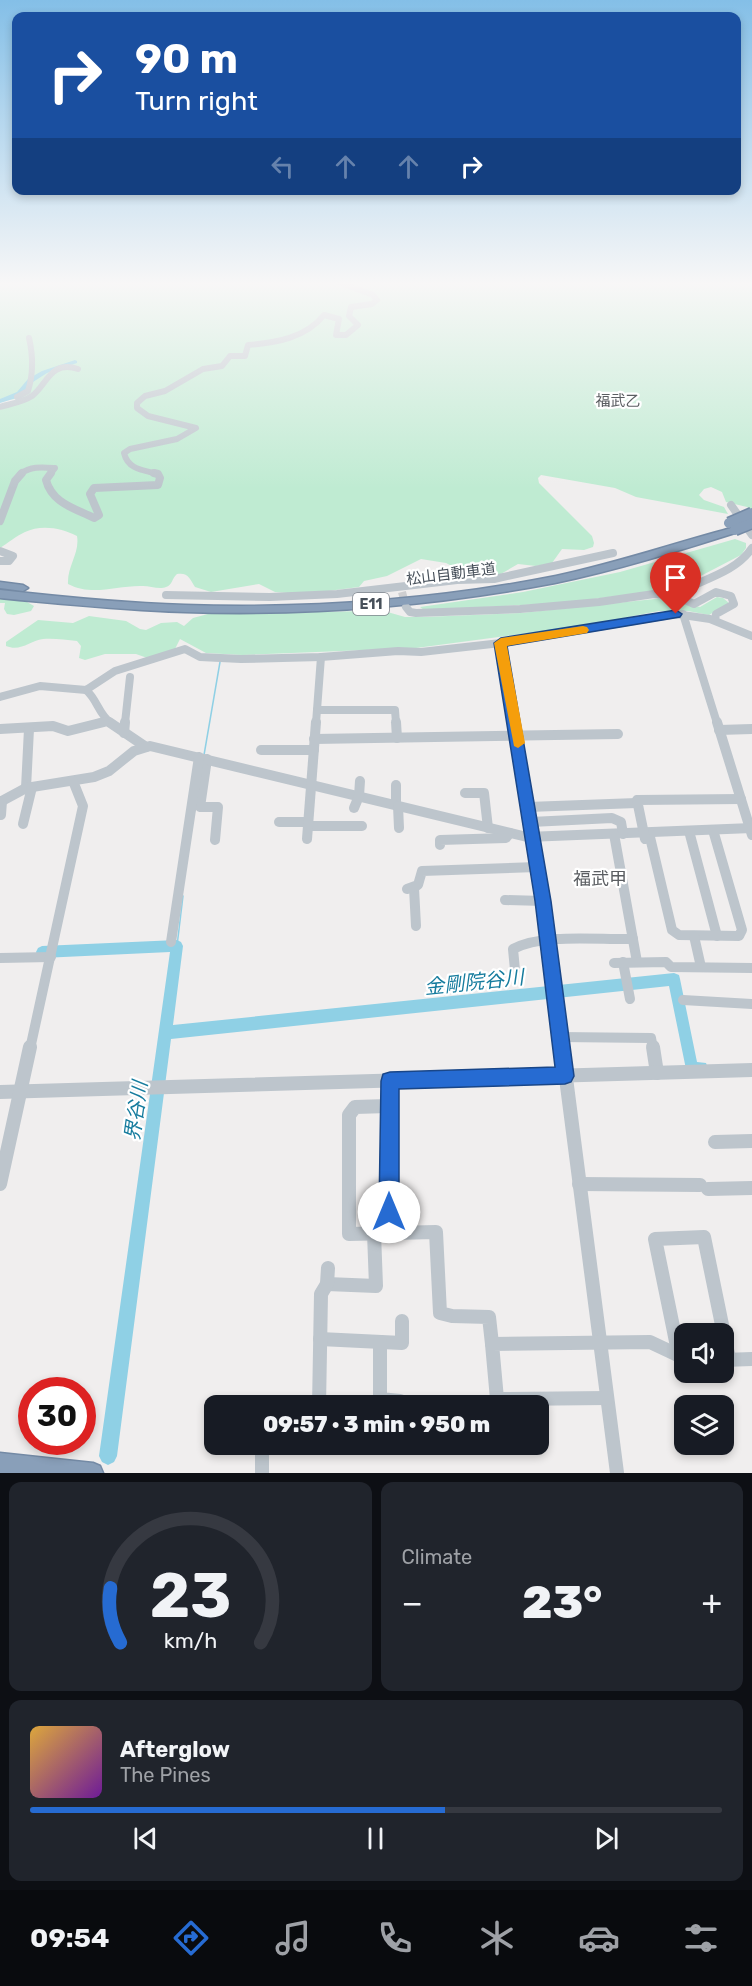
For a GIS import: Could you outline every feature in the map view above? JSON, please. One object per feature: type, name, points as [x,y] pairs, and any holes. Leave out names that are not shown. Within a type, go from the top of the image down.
[{"type":"highway","name":"松山自動車道","points":[[0,594],[94,603],[198,609],[256,609],[380,603],[489,591],[578,574],[672,550],[732,526],[752,513]]},
{"type":"highway","name":"松山自動車道","points":[[0,585],[96,597],[174,602],[281,603],[379,598],[469,588],[581,568],[732,526],[752,523]]},
{"type":"highway","points":[[0,1463],[93,1473]]},
{"type":"street","points":[[18,402],[15,399],[24,394],[30,384],[32,352]]},
{"type":"street","points":[[0,521],[14,480],[30,469],[55,468],[46,480],[47,487],[57,501],[94,518],[99,516],[90,494],[94,488],[158,485],[160,478],[158,474],[129,464],[124,453],[130,449],[177,439],[196,429],[144,415],[137,408],[139,400],[147,394],[169,389],[203,369],[220,368],[230,356],[247,355],[247,352]]},
{"type":"street","points":[[0,407],[18,402],[38,391],[48,376],[68,366],[78,369]]},
{"type":"street","points":[[731,505],[752,535]]},
{"type":"street","points":[[676,596],[681,591],[749,555],[752,548]]},
{"type":"street","points":[[0,551],[13,556],[9,561],[0,561]]},
{"type":"street","points":[[166,595],[308,596],[401,589],[494,579],[613,553]]},
{"type":"street","points":[[406,607],[410,612],[466,612],[599,602],[654,594],[676,596],[694,604],[716,592],[731,596],[734,604],[716,614],[715,620]]},
{"type":"street","points":[[86,690],[108,721],[146,747],[203,758],[533,838],[751,830],[683,614]]},
{"type":"street","points":[[0,697],[40,686],[86,690],[104,681],[115,671],[185,649],[200,657],[214,658],[321,657],[398,651],[420,652],[501,643],[654,616],[683,614],[715,620],[752,636]]},
{"type":"street","points":[[501,643],[543,901],[617,1473]]},
{"type":"street","points":[[307,839],[321,657]]},
{"type":"street","points":[[124,733],[130,677]]},
{"type":"street","points":[[317,710],[394,710],[397,738]]},
{"type":"street","points":[[0,729],[52,726],[71,731],[108,721]]},
{"type":"street","points":[[23,824],[29,788],[29,729]]},
{"type":"street","points":[[719,730],[752,729]]},
{"type":"street","points":[[315,739],[618,734]]},
{"type":"street","points":[[1,815],[3,811],[1,802],[29,788],[102,774],[134,750],[146,747]]},
{"type":"street","points":[[261,750],[314,750]]},
{"type":"street","points":[[203,758],[200,807],[218,807],[215,840]]},
{"type":"street","points":[[171,942],[203,758]]},
{"type":"street","points":[[0,1184],[83,806],[73,781]]},
{"type":"street","points":[[354,808],[359,796],[360,781]]},
{"type":"street","points":[[396,785],[399,828]]},
{"type":"street","points":[[465,793],[484,793],[488,828]]},
{"type":"street","points":[[528,807],[637,803],[637,800],[741,799]]},
{"type":"street","points":[[637,803],[672,930],[679,936],[739,936],[742,930],[713,830]]},
{"type":"street","points":[[531,822],[612,818],[621,822],[619,834],[637,962]]},
{"type":"street","points":[[279,822],[362,826]]},
{"type":"street","points":[[689,831],[717,936]]},
{"type":"street","points":[[440,845],[440,840],[506,838],[510,833]]},
{"type":"street","points":[[646,833],[667,934]]},
{"type":"street","points":[[416,926],[410,889],[418,885],[422,871],[537,867]]},
{"type":"street","points":[[505,900],[543,901]]},
{"type":"street","points":[[694,936],[701,968]]},
{"type":"street","points":[[515,970],[513,949],[516,946],[548,941],[633,939]]},
{"type":"street","points":[[0,958],[51,953]]},
{"type":"street","points":[[630,999],[619,962],[666,962],[671,967],[752,969]]},
{"type":"street","points":[[683,1000],[752,1004]]},
{"type":"street","points":[[560,1037],[651,1038],[657,1073]]},
{"type":"street","points":[[0,1092],[752,1070]]},
{"type":"street","points":[[390,1081],[388,1106],[390,1233]]},
{"type":"street","points":[[388,1106],[355,1107],[349,1115],[349,1234],[435,1232],[440,1313],[452,1316],[489,1317],[497,1399],[607,1398]]},
{"type":"street","points":[[715,1142],[752,1141]]},
{"type":"street","points":[[579,1184],[752,1188]]},
{"type":"street","points":[[327,1284],[376,1286],[374,1233]]},
{"type":"street","points":[[674,1323],[655,1239],[704,1237],[719,1323]]},
{"type":"street","points":[[319,1395],[321,1294],[327,1284],[328,1268]]},
{"type":"street","points":[[320,1339],[402,1343],[402,1321]]},
{"type":"street","points":[[380,1342],[380,1395]]},
{"type":"street","points":[[492,1344],[650,1342],[674,1353]]},
{"type":"street","points":[[734,1360],[752,1359]]},
{"type":"street","points":[[262,1455],[262,1473]]},
{"type":"green space","points":[[0,352],[752,352],[752,511],[747,507],[726,502],[722,492],[711,487],[704,489],[699,495],[704,500],[724,507],[728,514],[636,497],[615,488],[541,475],[538,478],[539,483],[592,536],[593,547],[584,550],[562,549],[552,563],[536,566],[518,564],[499,575],[471,576],[446,563],[421,559],[387,576],[364,581],[359,587],[328,591],[275,592],[259,584],[211,592],[195,587],[184,574],[177,574],[170,585],[164,588],[133,586],[87,590],[68,584],[69,571],[77,548],[77,536],[58,529],[38,528],[22,534],[0,548],[0,410],[19,399],[0,400]]},
{"type":"green space","points":[[735,539],[746,543],[746,548],[741,555],[691,581],[663,590],[562,603],[424,610],[420,607],[523,592],[620,572]]},
{"type":"green space","points":[[717,597],[729,603],[709,615],[688,611],[659,611],[582,626],[416,648],[242,655],[206,653],[180,639],[172,655],[153,660],[136,654],[105,654],[85,660],[79,658],[81,646],[77,641],[43,639],[16,648],[6,646],[6,642],[38,620],[73,623],[89,616],[126,621],[146,630],[161,623],[177,622],[184,626],[193,618],[208,614],[384,611],[405,617],[424,617],[521,613],[664,598],[700,607]]},
{"type":"green space","points":[[0,598],[27,602],[34,606],[31,611],[14,615],[7,614],[4,609],[5,603],[0,603]]},
{"type":"waterway","name":"界谷川","points":[[0,401],[20,394],[31,381],[44,372],[75,362]]},
{"type":"waterway","points":[[204,755],[220,662]]},
{"type":"waterway","points":[[177,946],[183,896]]},
{"type":"waterway","name":"界谷川","points":[[42,952],[177,946],[165,1033]]},
{"type":"waterway","name":"金剛院谷川","points":[[165,1033],[674,979],[692,1069],[701,1068]]},
{"type":"waterway","name":"界谷川","points":[[108,1456],[165,1033]]},
{"type":"tunnel","points":[[402,592],[406,607]]},
{"type":"slow traffic","points":[[518,743],[501,643],[583,630]]},
{"type":"district","name":"福武乙","points":[[618,401]]},
{"type":"district","name":"福武甲","points":[[600,879]]},
{"type":"route","points":[[389,1212],[388,1106],[390,1081],[565,1076],[543,901],[501,643],[676,614]]}]
